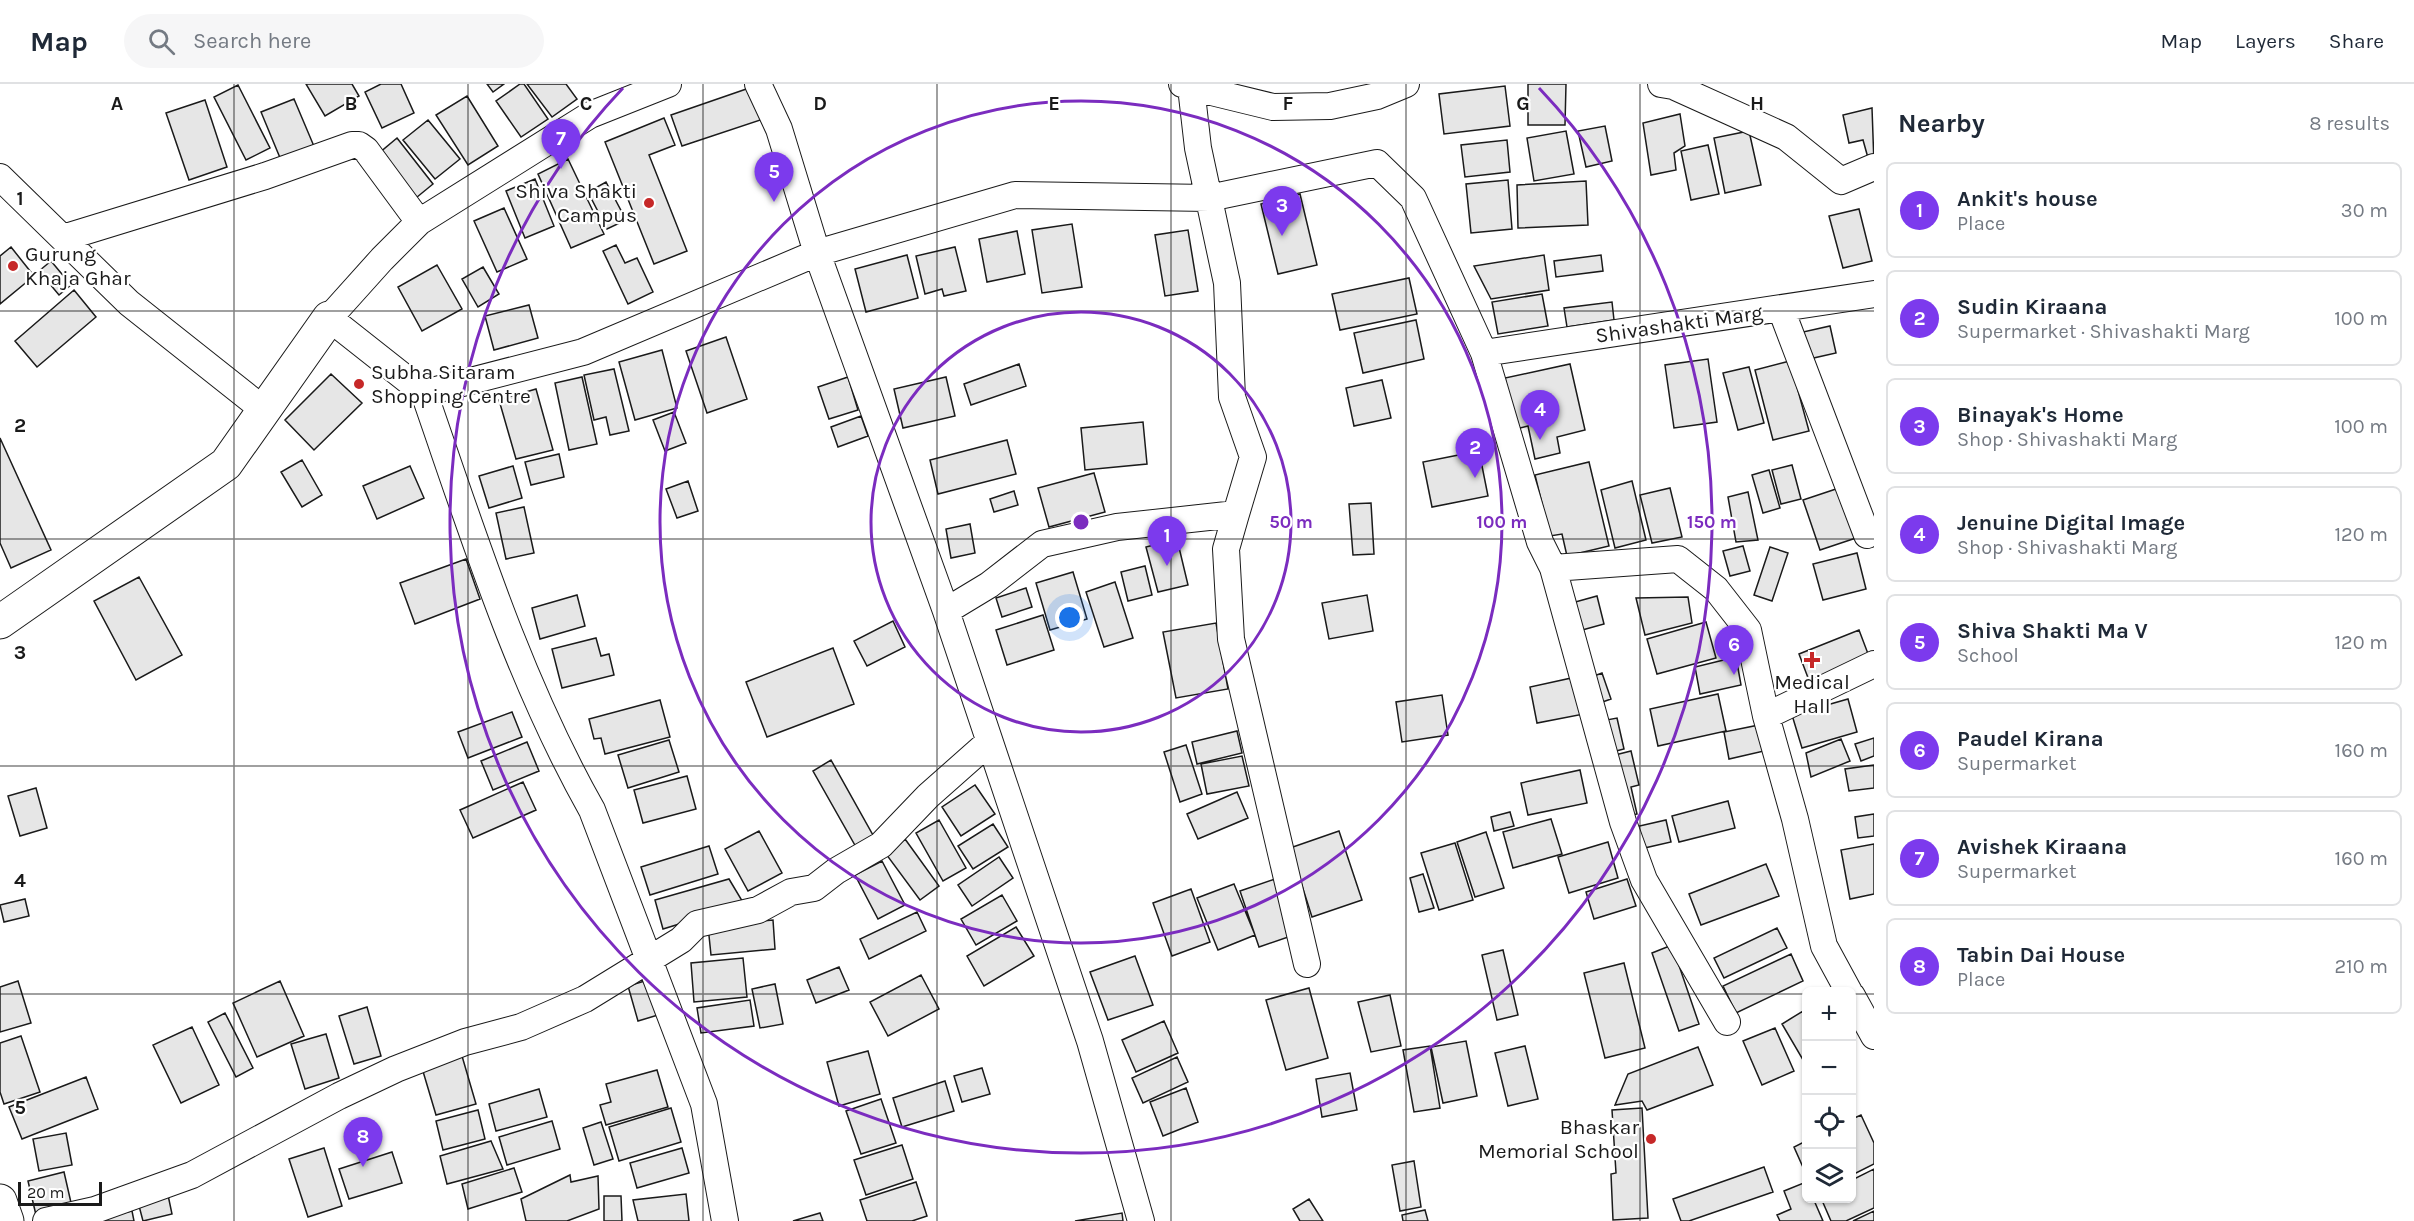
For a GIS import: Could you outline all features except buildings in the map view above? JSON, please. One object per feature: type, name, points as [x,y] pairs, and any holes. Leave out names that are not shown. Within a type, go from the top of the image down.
[{"type":"main road","points":[[0,622],[226,464],[329,318]]},
{"type":"main road","points":[[0,1201],[7,1221]]},
{"type":"street","points":[[668,84],[590,116],[419,222],[329,318],[424,393],[506,629],[571,771],[592,810],[704,1104],[725,1221]]},
{"type":"street","points":[[758,84],[779,129],[817,253],[946,611],[1090,1041],[1141,1221]]},
{"type":"street","points":[[1307,964],[1231,639],[1226,549],[1253,458],[1232,397],[1227,283],[1186,86],[1273,107],[1330,106],[1377,96],[1406,84]]},
{"type":"street","points":[[1661,84],[1673,86],[1786,137],[1841,181],[1874,167]]},
{"type":"street","points":[[63,238],[265,176],[352,145],[359,145],[366,150],[419,222]]},
{"type":"street","points":[[424,393],[583,352],[817,253],[1015,195],[1209,198],[1377,164],[1413,198],[1484,353],[1540,542],[1553,568],[1623,822],[1644,880],[1727,1022]]},
{"type":"street","points":[[0,177],[129,303],[264,410]]},
{"type":"street","name":"Shivashakti Marg","points":[[1484,353],[1874,294]]},
{"type":"street","points":[[1781,309],[1867,535]]},
{"type":"street","points":[[946,611],[989,585],[1042,544],[1117,526],[1236,514]]},
{"type":"street","points":[[1553,568],[1678,559],[1716,589],[1748,630],[1766,716],[1795,819],[1824,946],[1846,987]]},
{"type":"street","points":[[1766,716],[1874,664]]},
{"type":"street","points":[[46,1221],[95,1210],[192,1176],[339,1096],[396,1069],[465,1042],[521,1027],[585,999],[681,940],[698,924],[758,910],[791,892],[814,888],[836,871],[881,845],[928,796],[989,742]]},
{"type":"street","points":[[1856,1005],[1874,1036]]},
{"type":"place","name":"Avishek Kiraana","points":[[561,169]]},
{"type":"place","name":"Shiva Shakti Ma V","points":[[774,202]]},
{"type":"place","name":"Shiva Shakti Campus","points":[[649,203]]},
{"type":"place","name":"Binayak's Home","points":[[1282,236]]},
{"type":"place","name":"Gurung Khaja Ghar","points":[[13,266]]},
{"type":"place","name":"Subha Sitaram Shopping Centre","points":[[359,384]]},
{"type":"place","name":"Jenuine Digital Image","points":[[1540,440]]},
{"type":"place","name":"Sudin Kiraana","points":[[1475,478]]},
{"type":"place","name":"Ankit's house","points":[[1167,566]]},
{"type":"place","name":"Medical Hall","points":[[1812,660]]},
{"type":"place","name":"Paudel Kirana","points":[[1734,675]]},
{"type":"place","name":"Bhaskar Memorial School","points":[[1651,1139]]},
{"type":"place","name":"Tabin Dai House","points":[[363,1167]]}]
